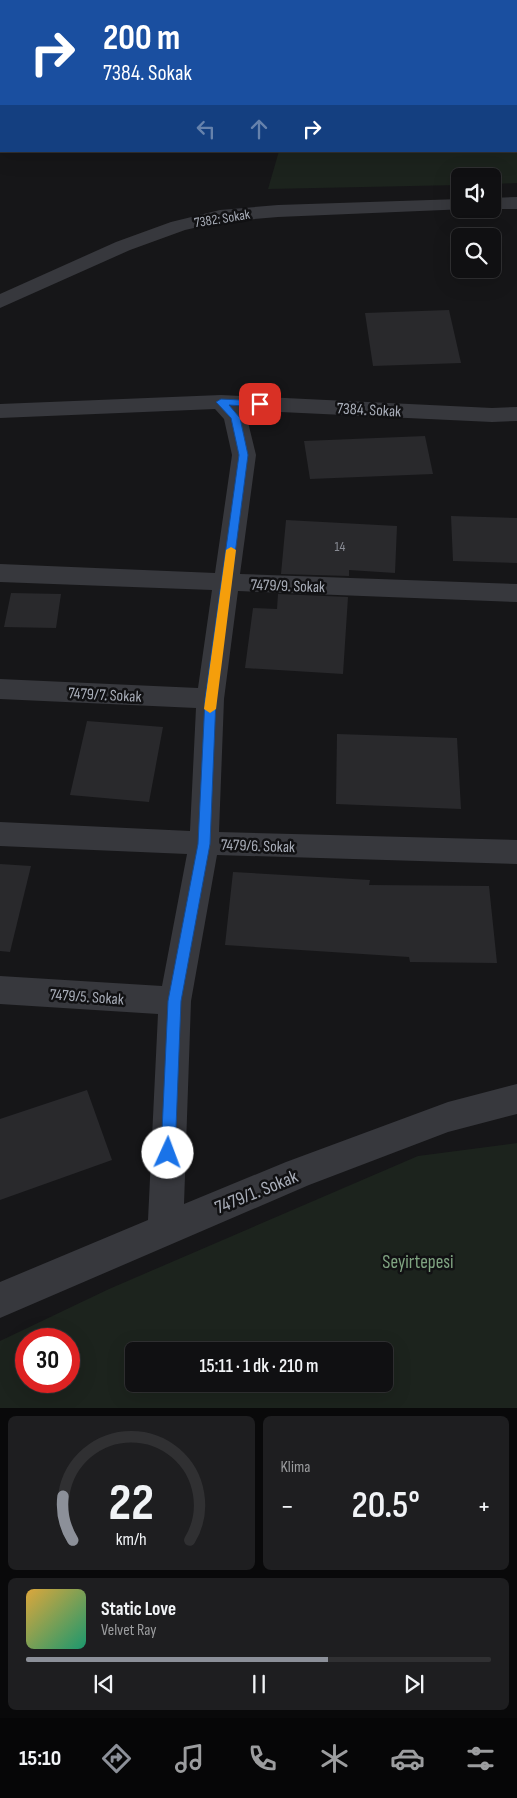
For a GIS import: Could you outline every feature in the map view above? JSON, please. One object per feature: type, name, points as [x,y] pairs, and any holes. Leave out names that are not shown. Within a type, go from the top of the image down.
[{"type":"street","points":[[501,204],[517,203]]},
{"type":"street","name":"7382: Sokak","points":[[0,302],[123,246],[178,226],[220,216],[278,211],[451,205]]},
{"type":"street","points":[[0,411],[221,402],[235,418],[244,455],[210,699],[204,844],[175,1001],[164,1229]]},
{"type":"street","name":"7384. Sokak","points":[[221,402],[492,415],[517,414]]},
{"type":"street","name":"7479/9. Sokak","points":[[0,573],[517,593]]},
{"type":"street","name":"7479/7. Sokak","points":[[0,689],[210,699]]},
{"type":"street","name":"7479/6. Sokak","points":[[0,834],[204,844],[517,852]]},
{"type":"street","name":"7479/5. Sokak","points":[[0,990],[175,1001]]},
{"type":"street","name":"7479/1. Sokak","points":[[0,1300],[164,1229],[298,1174],[448,1117],[517,1100]]},
{"type":"green space","points":[[279,152],[517,152],[517,183],[501,184],[501,168],[451,168],[451,185],[268,189]]},
{"type":"green space","name":"Seyirtepesi","points":[[517,1143],[517,1408],[0,1408],[0,1341],[15,1334],[15,1393],[80,1393],[80,1328],[27,1328],[109,1289],[418,1156]]},
{"type":"building","points":[[449,310],[461,363],[373,366],[365,313]]},
{"type":"building","points":[[425,436],[433,474],[310,479],[304,441]]},
{"type":"building","points":[[451,516],[517,518],[517,563],[453,561]]},
{"type":"building","points":[[286,520],[397,526],[395,573],[349,570],[349,576],[281,574]]},
{"type":"building","points":[[11,593],[61,594],[56,628],[4,627]]},
{"type":"building","points":[[278,594],[348,597],[343,674],[245,668],[253,608],[277,609]]},
{"type":"building","points":[[87,721],[163,727],[149,802],[70,795]]},
{"type":"building","points":[[337,734],[457,738],[461,809],[336,804]]},
{"type":"building","points":[[0,864],[31,866],[10,952],[0,951]]},
{"type":"building","points":[[233,872],[370,880],[369,885],[489,886],[497,963],[410,962],[409,957],[225,945]]},
{"type":"building","points":[[87,1090],[112,1160],[0,1200],[0,1119]]},
{"type":"slow traffic","points":[[210,709],[231,550]]},
{"type":"route","points":[[168,1153],[175,1001],[204,844],[210,699],[244,455],[235,418],[221,402],[260,404]]}]
